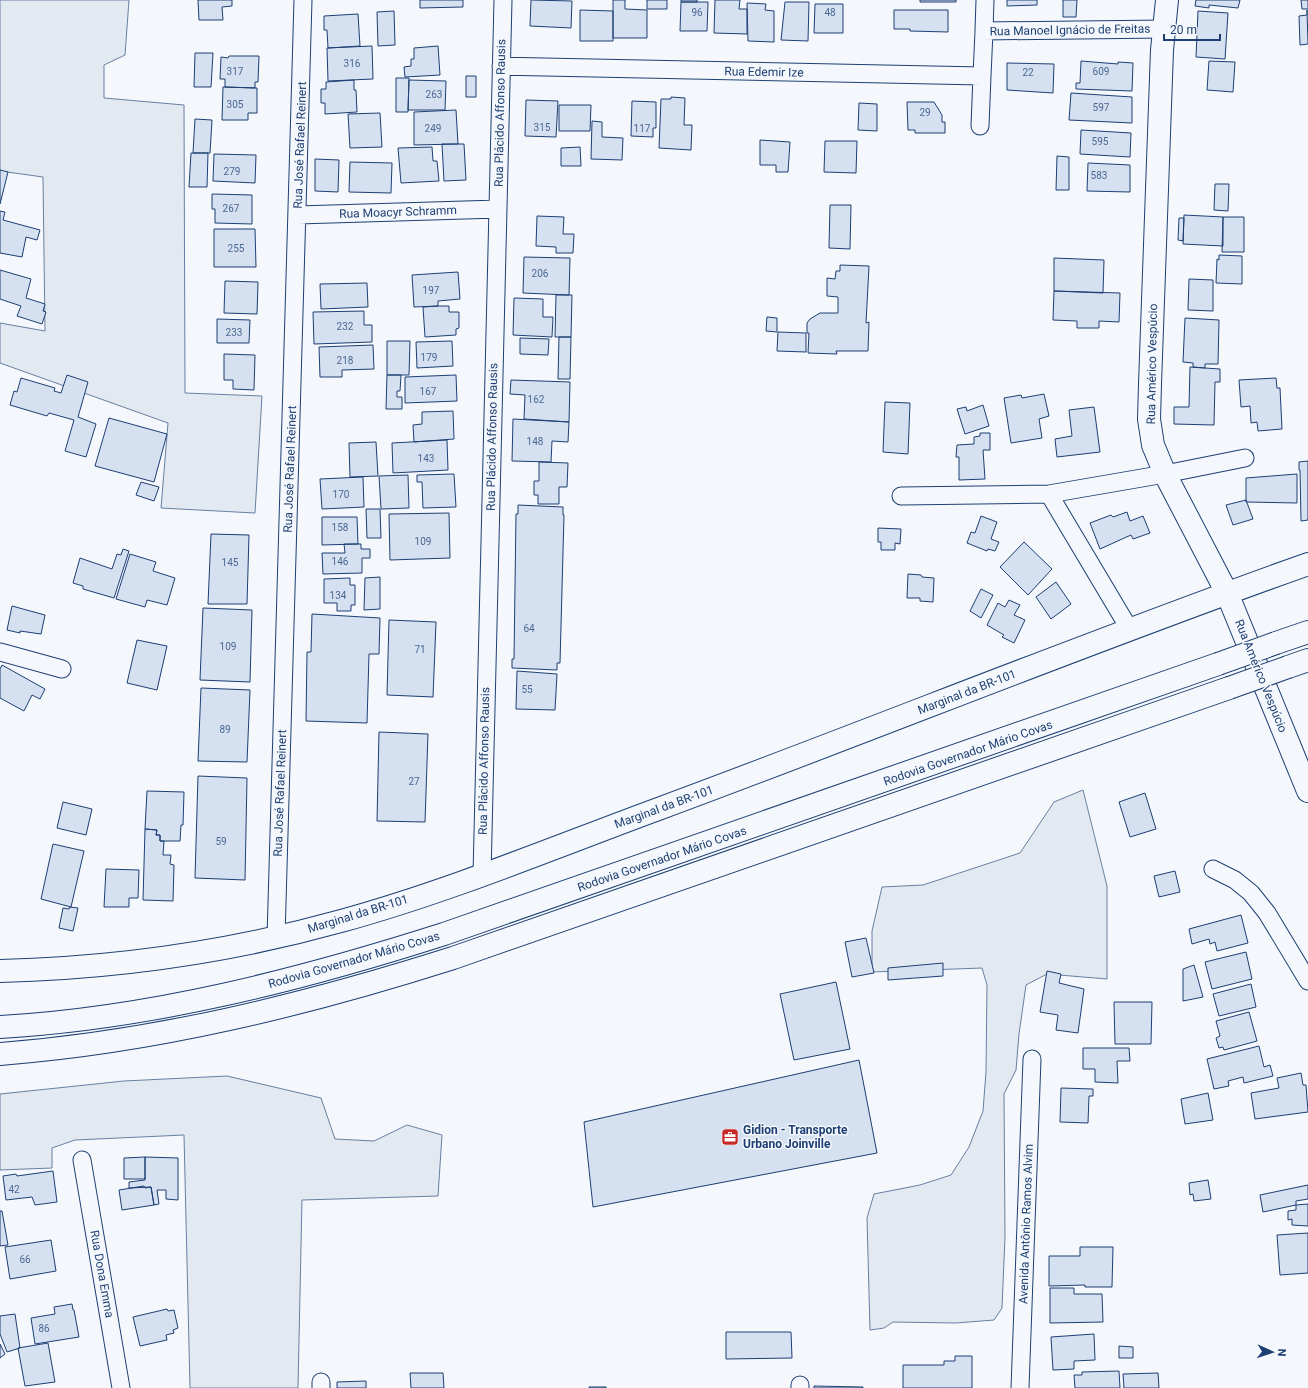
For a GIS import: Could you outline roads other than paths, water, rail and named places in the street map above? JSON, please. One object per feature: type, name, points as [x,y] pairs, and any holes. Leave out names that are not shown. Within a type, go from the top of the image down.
[{"type":"main road","name":"Rua Américo Vespúcio","points":[[1166,0],[1149,419],[1154,445],[1165,474],[1227,593],[1308,791]]},
{"type":"main road","name":"Marginal da BR-101","points":[[0,971],[82,967],[147,961],[276,938],[343,921],[482,874],[818,750],[1227,593],[1308,564]]},
{"type":"main road","name":"Rodovia Governador Mário Covas","points":[[0,1027],[84,1018],[193,1002],[342,966],[459,929],[1308,632]]},
{"type":"main road","name":"Rodovia Governador Mário Covas","points":[[0,1054],[51,1050],[187,1029],[273,1010],[348,991],[453,958],[1298,664]]},
{"type":"street","name":"Rua José Rafael Reinert","points":[[276,938],[303,0]]},
{"type":"street","name":"Rua Plácido Affonso Rausis","points":[[482,874],[503,0]]},
{"type":"street","name":"Rua Manoel Ignácio de Freitas","points":[[985,0],[984,31],[1164,29]]},
{"type":"street","points":[[980,126],[984,31]]},
{"type":"street","name":"Rua Edemir Ize","points":[[501,66],[982,76]]},
{"type":"street","name":"Rua Moacyr Schramm","points":[[298,215],[498,209]]},
{"type":"street","points":[[901,496],[1049,494],[1165,474],[1245,458]]},
{"type":"street","points":[[1049,494],[1130,630]]},
{"type":"street","points":[[0,652],[62,669]]},
{"type":"street","points":[[1213,869],[1234,880],[1251,892],[1308,981]]},
{"type":"street","name":"Avenida Antônio Ramos Alvim","points":[[1020,1388],[1032,1059]]},
{"type":"street","name":"Rua Dona Emma","points":[[82,1160],[121,1388]]},
{"type":"place","name":"Gidion - Transporte Urbano Joinville","points":[[730,1137]]}]
